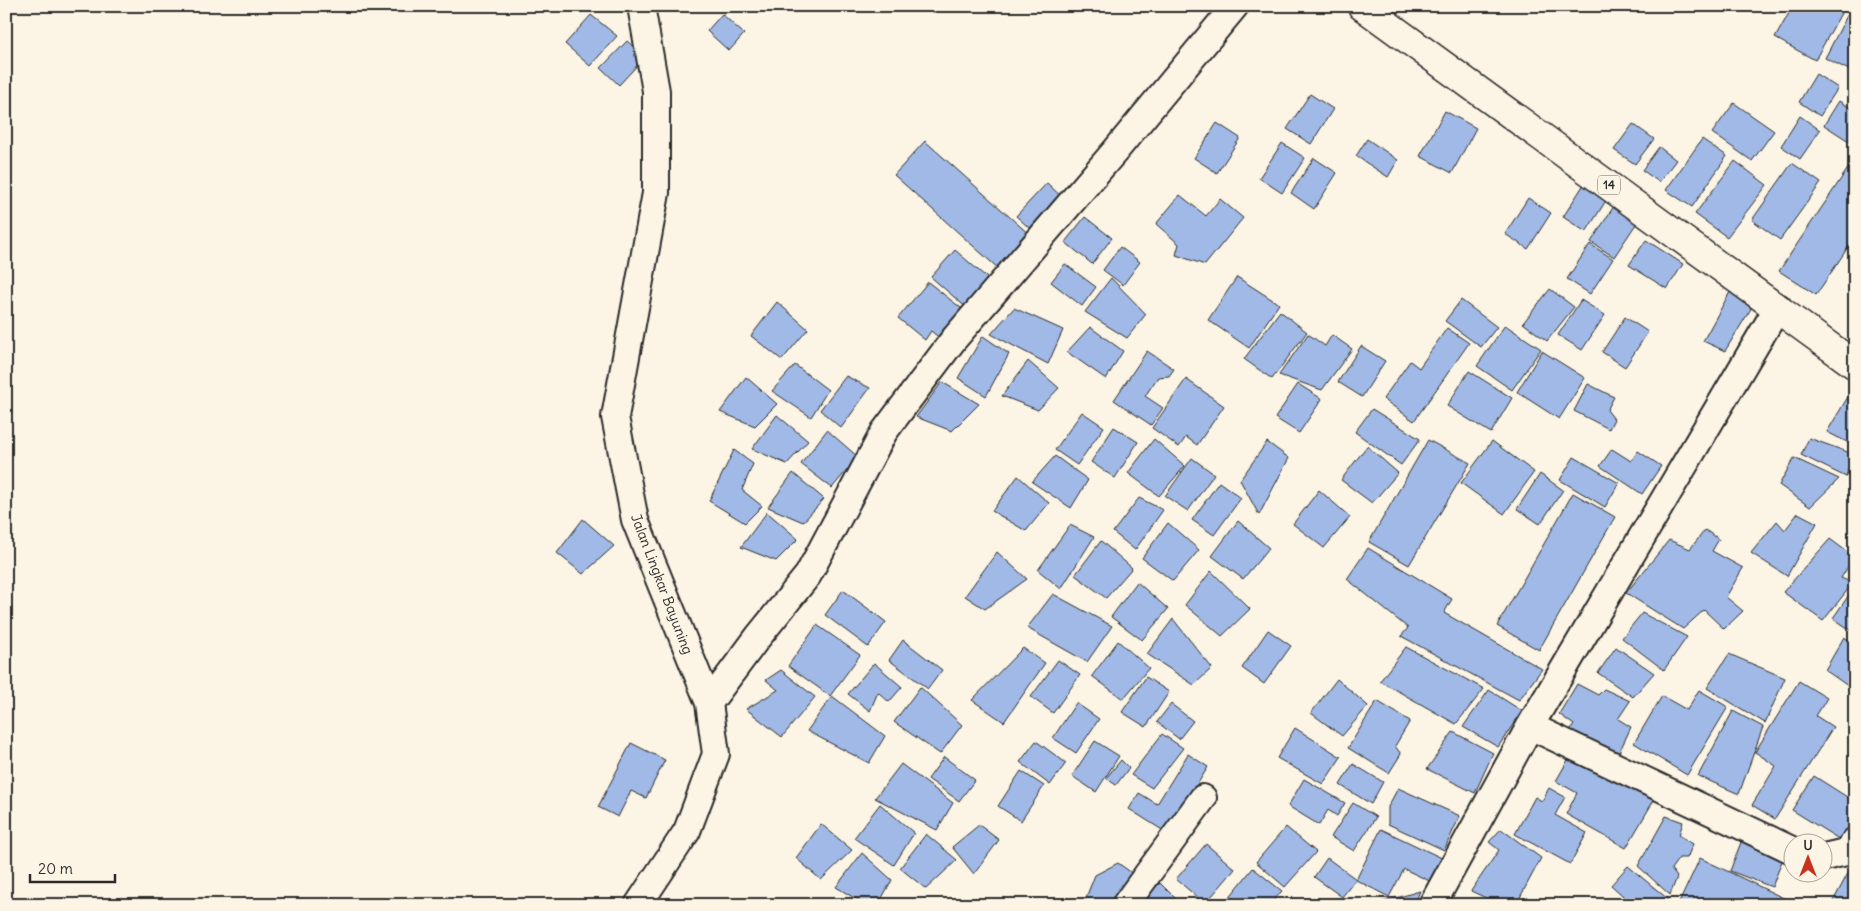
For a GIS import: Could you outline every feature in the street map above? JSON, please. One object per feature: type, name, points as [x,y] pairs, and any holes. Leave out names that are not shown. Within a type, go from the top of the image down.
[{"type":"highway","name":"14","points":[[1362,6],[1778,307],[1855,365]]},
{"type":"street","name":"Jalan Lingkar Bayuning","points":[[638,905],[688,831],[716,754],[709,702],[635,520],[615,416],[656,193],[656,91],[641,6]]},
{"type":"street","points":[[709,702],[808,575],[884,432],[954,339],[1116,150],[1235,6]]},
{"type":"street","points":[[1432,905],[1530,726],[1778,307]]},
{"type":"street","points":[[1530,726],[1784,846]]},
{"type":"street","points":[[1125,905],[1204,798]]},
{"type":"street","points":[[1834,855],[1846,852],[1855,842]]},
{"type":"building","points":[[1793,6],[1840,6],[1844,8],[1815,60],[1775,38]]},
{"type":"building","points":[[1852,6],[1855,6],[1855,73],[1825,58]]},
{"type":"building","points":[[722,14],[744,34],[729,51],[707,31]]},
{"type":"building","points":[[591,15],[617,36],[590,66],[565,44]]},
{"type":"building","points":[[627,41],[645,57],[619,85],[601,68]]},
{"type":"building","points":[[1816,74],[1838,88],[1820,116],[1799,102]]},
{"type":"building","points":[[1310,94],[1333,109],[1311,144],[1287,129]]},
{"type":"building","points":[[1839,101],[1855,111],[1855,145],[1824,125]]},
{"type":"building","points":[[1734,103],[1774,131],[1752,161],[1712,133]]},
{"type":"building","points":[[1445,111],[1476,128],[1452,173],[1420,156]]},
{"type":"building","points":[[1800,116],[1820,130],[1800,159],[1781,146]]},
{"type":"building","points":[[1217,123],[1240,138],[1217,173],[1194,158]]},
{"type":"building","points":[[1633,124],[1654,139],[1635,164],[1614,150]]},
{"type":"building","points":[[1367,139],[1398,160],[1388,177],[1356,156]]},
{"type":"building","points":[[1702,139],[1727,156],[1692,207],[1666,190]]},
{"type":"building","points":[[925,141],[1031,236],[1000,270],[894,175]]},
{"type":"building","points":[[1282,143],[1305,158],[1282,193],[1259,178]]},
{"type":"building","points":[[1659,147],[1676,160],[1659,182],[1642,170]]},
{"type":"building","points":[[1314,158],[1337,173],[1314,209],[1291,193]]},
{"type":"building","points":[[1855,158],[1855,237],[1816,295],[1779,271]]},
{"type":"building","points":[[1735,161],[1767,185],[1727,237],[1695,214]]},
{"type":"building","points":[[1792,163],[1821,183],[1780,240],[1752,220]]},
{"type":"building","points":[[1586,181],[1609,196],[1586,232],[1563,217]]},
{"type":"building","points":[[1047,183],[1067,202],[1037,235],[1016,216]]},
{"type":"building","points":[[1180,195],[1206,216],[1220,199],[1243,218],[1205,265],[1176,255],[1179,244],[1156,224]]},
{"type":"building","points":[[1528,198],[1551,213],[1528,249],[1505,234]]},
{"type":"building","points":[[1614,206],[1638,221],[1614,257],[1591,242]]},
{"type":"building","points":[[1085,217],[1112,238],[1092,264],[1065,242]]},
{"type":"building","points":[[1646,240],[1683,264],[1667,289],[1629,265]]},
{"type":"building","points":[[1590,244],[1613,259],[1590,294],[1567,279]]},
{"type":"building","points":[[1120,247],[1140,262],[1123,285],[1103,270]]},
{"type":"building","points":[[955,250],[993,283],[969,310],[931,277]]},
{"type":"building","points":[[1065,264],[1096,287],[1082,306],[1051,282]]},
{"type":"building","points":[[1237,277],[1279,304],[1249,348],[1208,320]]},
{"type":"building","points":[[1111,278],[1146,314],[1127,338],[1085,312]]},
{"type":"building","points":[[928,282],[966,312],[943,341],[931,331],[925,340],[898,318]]},
{"type":"building","points":[[1550,289],[1574,307],[1547,341],[1523,323]]},
{"type":"building","points":[[1730,292],[1752,307],[1725,351],[1703,341]]},
{"type":"building","points":[[1461,300],[1497,327],[1481,347],[1445,321]]},
{"type":"building","points":[[1581,300],[1605,315],[1582,350],[1558,335]]},
{"type":"building","points":[[777,302],[808,329],[782,360],[751,336]]},
{"type":"building","points":[[1014,308],[1063,330],[1048,364],[991,334]]},
{"type":"building","points":[[1280,311],[1307,332],[1272,379],[1244,359]]},
{"type":"building","points":[[1625,317],[1648,332],[1625,367],[1602,352]]},
{"type":"building","points":[[1505,325],[1541,349],[1512,390],[1477,366]]},
{"type":"building","points":[[1090,327],[1123,351],[1106,379],[1067,352]]},
{"type":"building","points":[[1447,328],[1469,343],[1414,421],[1383,399],[1410,361],[1419,368]]},
{"type":"building","points":[[1308,334],[1325,346],[1332,335],[1352,349],[1322,390],[1279,375]]},
{"type":"building","points":[[983,336],[1009,354],[986,396],[958,378]]},
{"type":"building","points":[[1361,346],[1385,361],[1362,397],[1338,382]]},
{"type":"building","points":[[1147,351],[1174,369],[1169,376],[1158,377],[1145,396],[1163,408],[1151,425],[1114,400]]},
{"type":"building","points":[[1542,351],[1585,378],[1559,419],[1517,392]]},
{"type":"building","points":[[1028,361],[1059,388],[1038,410],[1002,396]]},
{"type":"building","points":[[795,365],[828,390],[811,417],[772,391]]},
{"type":"building","points":[[1469,371],[1512,398],[1491,433],[1447,406]]},
{"type":"building","points":[[846,376],[870,388],[841,428],[820,410]]},
{"type":"building","points":[[746,377],[777,404],[755,426],[720,412]]},
{"type":"building","points":[[1186,379],[1224,406],[1197,445],[1186,437],[1179,447],[1152,428]]},
{"type":"building","points":[[942,382],[979,404],[952,431],[916,417]]},
{"type":"building","points":[[1298,384],[1322,399],[1299,433],[1275,418]]},
{"type":"building","points":[[1588,384],[1614,397],[1607,410],[1614,419],[1609,429],[1574,411]]},
{"type":"building","points":[[1855,385],[1855,446],[1827,432]]},
{"type":"building","points":[[1372,409],[1420,439],[1401,465],[1355,432]]},
{"type":"building","points":[[1082,412],[1104,427],[1077,465],[1055,450]]},
{"type":"building","points":[[777,415],[808,441],[787,464],[752,449]]},
{"type":"building","points":[[1114,427],[1138,442],[1115,478],[1091,462]]},
{"type":"building","points":[[827,430],[858,457],[832,488],[801,464]]},
{"type":"building","points":[[1809,438],[1853,454],[1846,477],[1801,455]]},
{"type":"building","points":[[1154,439],[1185,466],[1159,496],[1128,473]]},
{"type":"building","points":[[1428,440],[1470,463],[1409,565],[1369,542]]},
{"type":"building","points":[[1492,441],[1534,472],[1504,514],[1461,483]]},
{"type":"building","points":[[1267,442],[1289,458],[1259,515],[1240,480]]},
{"type":"building","points":[[1367,446],[1398,473],[1372,503],[1341,480]]},
{"type":"building","points":[[1612,449],[1631,461],[1638,451],[1661,466],[1642,494],[1600,466]]},
{"type":"building","points":[[734,450],[753,464],[742,490],[762,506],[745,523],[709,501]]},
{"type":"building","points":[[1055,456],[1088,480],[1071,508],[1032,482]]},
{"type":"building","points":[[1574,457],[1619,483],[1605,507],[1560,480]]},
{"type":"building","points":[[1192,458],[1214,474],[1188,511],[1165,496]]},
{"type":"building","points":[[1794,458],[1839,479],[1810,507],[1779,485]]},
{"type":"building","points":[[793,473],[824,499],[803,522],[768,507]]},
{"type":"building","points":[[1540,474],[1563,490],[1540,524],[1517,509]]},
{"type":"building","points":[[1018,476],[1049,503],[1026,531],[992,511]]},
{"type":"building","points":[[1219,482],[1241,498],[1214,535],[1192,520]]},
{"type":"building","points":[[1319,490],[1350,517],[1324,548],[1293,524]]},
{"type":"building","points":[[1573,493],[1615,517],[1539,650],[1497,626]]},
{"type":"building","points":[[1139,498],[1163,510],[1135,550],[1113,532]]},
{"type":"building","points":[[767,512],[798,539],[776,561],[741,547]]},
{"type":"building","points":[[1798,513],[1817,523],[1787,576],[1751,553],[1777,521],[1785,530]]},
{"type":"building","points":[[583,519],[614,546],[583,574],[557,553]]},
{"type":"building","points":[[1238,521],[1269,548],[1243,579],[1212,556]]},
{"type":"building","points":[[1168,523],[1199,550],[1173,581],[1142,558]]},
{"type":"building","points":[[1070,525],[1094,537],[1061,589],[1038,570]]},
{"type":"building","points":[[1705,530],[1719,539],[1712,551],[1743,568],[1726,597],[1743,611],[1724,629],[1704,610],[1683,629],[1626,593],[1669,540],[1690,549]]},
{"type":"building","points":[[1830,539],[1854,557],[1841,578],[1853,583],[1823,621],[1783,592]]},
{"type":"building","points":[[1101,541],[1132,568],[1106,598],[1075,575]]},
{"type":"building","points":[[1368,548],[1452,599],[1444,613],[1542,669],[1519,700],[1401,636],[1408,628],[1347,579]]},
{"type":"building","points":[[997,552],[1027,579],[985,609],[965,596]]},
{"type":"building","points":[[1211,571],[1250,609],[1222,636],[1185,605]]},
{"type":"building","points":[[1137,582],[1168,609],[1142,640],[1111,617]]},
{"type":"building","points":[[843,590],[886,622],[868,647],[825,615]]},
{"type":"building","points":[[1851,592],[1855,594],[1855,633],[1833,618]]},
{"type":"building","points":[[1053,594],[1112,626],[1087,662],[1027,628]]},
{"type":"building","points":[[1642,613],[1687,637],[1664,670],[1622,638]]},
{"type":"building","points":[[1173,619],[1212,668],[1194,685],[1147,654]]},
{"type":"building","points":[[817,625],[860,655],[830,696],[788,666]]},
{"type":"building","points":[[1268,630],[1291,646],[1264,684],[1242,668]]},
{"type":"building","points":[[1844,637],[1855,644],[1855,691],[1825,670]]},
{"type":"building","points":[[903,640],[942,670],[928,689],[889,660]]},
{"type":"building","points":[[1118,641],[1149,668],[1123,699],[1092,676]]},
{"type":"building","points":[[1406,647],[1484,689],[1456,724],[1380,681]]},
{"type":"building","points":[[1616,647],[1654,673],[1633,697],[1598,673]]},
{"type":"building","points":[[1023,648],[1045,663],[1004,722],[972,700]]},
{"type":"building","points":[[1729,654],[1785,678],[1765,723],[1707,688]]},
{"type":"building","points":[[1058,660],[1080,675],[1053,713],[1031,697]]},
{"type":"building","points":[[874,663],[902,687],[889,702],[878,692],[870,711],[848,694]]},
{"type":"building","points":[[781,670],[815,697],[782,737],[746,709],[778,690],[766,680]]},
{"type":"building","points":[[1146,677],[1169,692],[1146,727],[1122,712]]},
{"type":"building","points":[[1337,679],[1368,706],[1342,736],[1311,713]]},
{"type":"building","points":[[1799,681],[1827,698],[1816,716],[1833,727],[1775,819],[1752,805],[1776,766],[1755,752]]},
{"type":"building","points":[[1577,684],[1598,695],[1604,689],[1630,701],[1618,719],[1631,727],[1616,759],[1566,735],[1574,725],[1559,714]]},
{"type":"building","points":[[920,687],[962,725],[940,754],[894,722]]},
{"type":"building","points":[[1489,690],[1522,711],[1498,747],[1463,727]]},
{"type":"building","points":[[1699,690],[1728,707],[1687,775],[1634,743],[1662,696],[1687,710]]},
{"type":"building","points":[[832,696],[885,736],[869,763],[807,731]]},
{"type":"building","points":[[1377,701],[1410,721],[1395,746],[1401,754],[1389,773],[1348,748]]},
{"type":"building","points":[[1076,703],[1099,719],[1076,753],[1053,738]]},
{"type":"building","points":[[1171,704],[1193,721],[1179,739],[1157,722]]},
{"type":"building","points":[[1733,711],[1763,727],[1739,794],[1698,776]]},
{"type":"building","points":[[1295,728],[1341,757],[1323,784],[1277,758]]},
{"type":"building","points":[[1453,732],[1493,753],[1475,793],[1427,769]]},
{"type":"building","points":[[1162,734],[1183,748],[1152,788],[1131,775]]},
{"type":"building","points":[[1036,741],[1066,763],[1050,785],[1020,762]]},
{"type":"building","points":[[1095,741],[1119,756],[1096,792],[1072,776]]},
{"type":"building","points":[[631,743],[665,760],[646,798],[631,791],[618,817],[598,807]]},
{"type":"building","points":[[1572,753],[1654,800],[1626,848],[1566,814],[1577,793],[1556,781]]},
{"type":"building","points":[[1188,754],[1208,767],[1167,833],[1129,809],[1139,793],[1157,804]]},
{"type":"building","points":[[944,757],[975,780],[959,801],[928,779]]},
{"type":"building","points":[[1121,760],[1129,768],[1116,785],[1106,778]]},
{"type":"building","points":[[901,764],[953,803],[937,830],[875,798]]},
{"type":"building","points":[[1353,764],[1383,782],[1371,804],[1340,785]]},
{"type":"building","points":[[1021,771],[1044,786],[1021,821],[998,806]]},
{"type":"building","points":[[1814,776],[1855,802],[1855,821],[1842,841],[1834,836],[1834,834],[1831,834],[1792,810]]},
{"type":"building","points":[[1855,776],[1855,791],[1848,787]]},
{"type":"building","points":[[1304,779],[1345,803],[1337,816],[1328,810],[1319,825],[1288,806]]},
{"type":"building","points":[[1398,788],[1460,816],[1444,850],[1388,824],[1388,807]]},
{"type":"building","points":[[1549,788],[1565,797],[1555,815],[1587,833],[1570,864],[1515,834],[1535,797],[1542,801]]},
{"type":"building","points":[[1353,803],[1376,817],[1354,851],[1331,837]]},
{"type":"building","points":[[880,804],[914,833],[894,865],[854,838]]},
{"type":"building","points":[[1666,816],[1683,822],[1679,835],[1693,844],[1687,858],[1679,858],[1671,869],[1677,877],[1670,895],[1638,866]]},
{"type":"building","points":[[821,824],[852,850],[821,880],[796,858]]},
{"type":"building","points":[[979,825],[999,840],[974,874],[952,847]]},
{"type":"building","points":[[1286,827],[1316,852],[1285,887],[1256,862]]},
{"type":"building","points":[[1381,829],[1448,861],[1436,884],[1404,869],[1389,897],[1356,880]]},
{"type":"building","points":[[1501,829],[1541,858],[1516,905],[1501,905],[1471,891],[1499,850],[1489,842]]},
{"type":"building","points":[[926,834],[957,860],[926,889],[900,868]]},
{"type":"building","points":[[1743,837],[1784,853],[1772,887],[1730,871]]},
{"type":"building","points":[[1206,844],[1235,869],[1205,904],[1176,879]]},
{"type":"building","points":[[862,853],[892,880],[878,905],[866,905],[836,887]]},
{"type":"building","points":[[1327,858],[1356,879],[1342,897],[1314,877]]},
{"type":"building","points":[[1700,858],[1798,905],[1678,905]]},
{"type":"building","points":[[1118,863],[1136,876],[1114,905],[1083,905],[1095,875]]},
{"type":"building","points":[[1628,866],[1668,899],[1663,905],[1633,905],[1611,885]]},
{"type":"building","points":[[1852,866],[1855,868],[1855,905],[1831,905]]},
{"type":"building","points":[[1253,868],[1282,891],[1272,902],[1276,905],[1235,905],[1228,899]]},
{"type":"building","points":[[1160,883],[1182,905],[1138,905]]},
{"type":"building","points":[[1420,891],[1414,905],[1378,905],[1379,903]]}]
